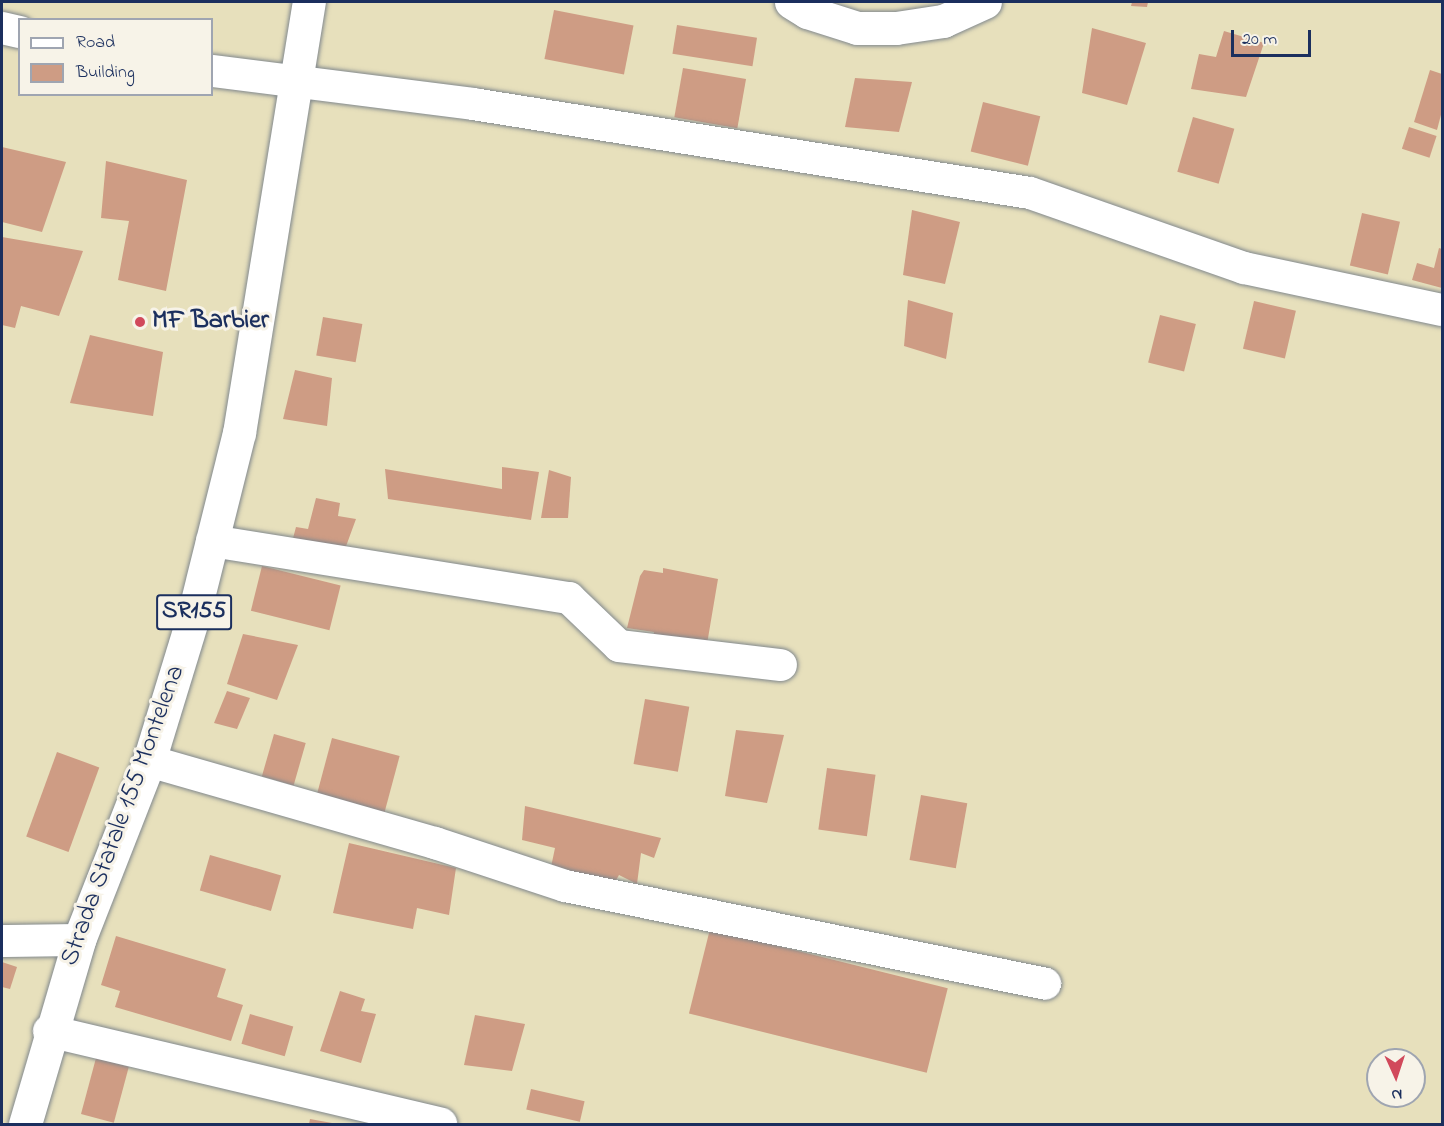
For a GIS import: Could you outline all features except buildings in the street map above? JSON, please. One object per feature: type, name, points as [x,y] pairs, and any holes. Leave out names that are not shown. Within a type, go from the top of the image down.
[{"type":"main road","name":"SR155","points":[[298,83],[309,2]]},
{"type":"main road","points":[[791,2],[807,12],[857,28],[896,28],[943,21],[985,2]]},
{"type":"main road","name":"Strada Statale 155 Montelena","points":[[26,1125],[49,1031],[79,940],[149,761],[212,541],[239,433],[298,83]]},
{"type":"street","points":[[2,28],[18,32]]},
{"type":"street","points":[[213,71],[473,104],[1030,193],[1244,268],[1443,310]]},
{"type":"street","points":[[212,541],[569,598],[619,646],[782,665]]},
{"type":"street","points":[[149,761],[435,843],[565,886],[1045,984]]},
{"type":"street","points":[[2,942],[79,940]]},
{"type":"street","points":[[49,1031],[441,1125]]},
{"type":"place","name":"MF Barbier","points":[[140,322]]}]
